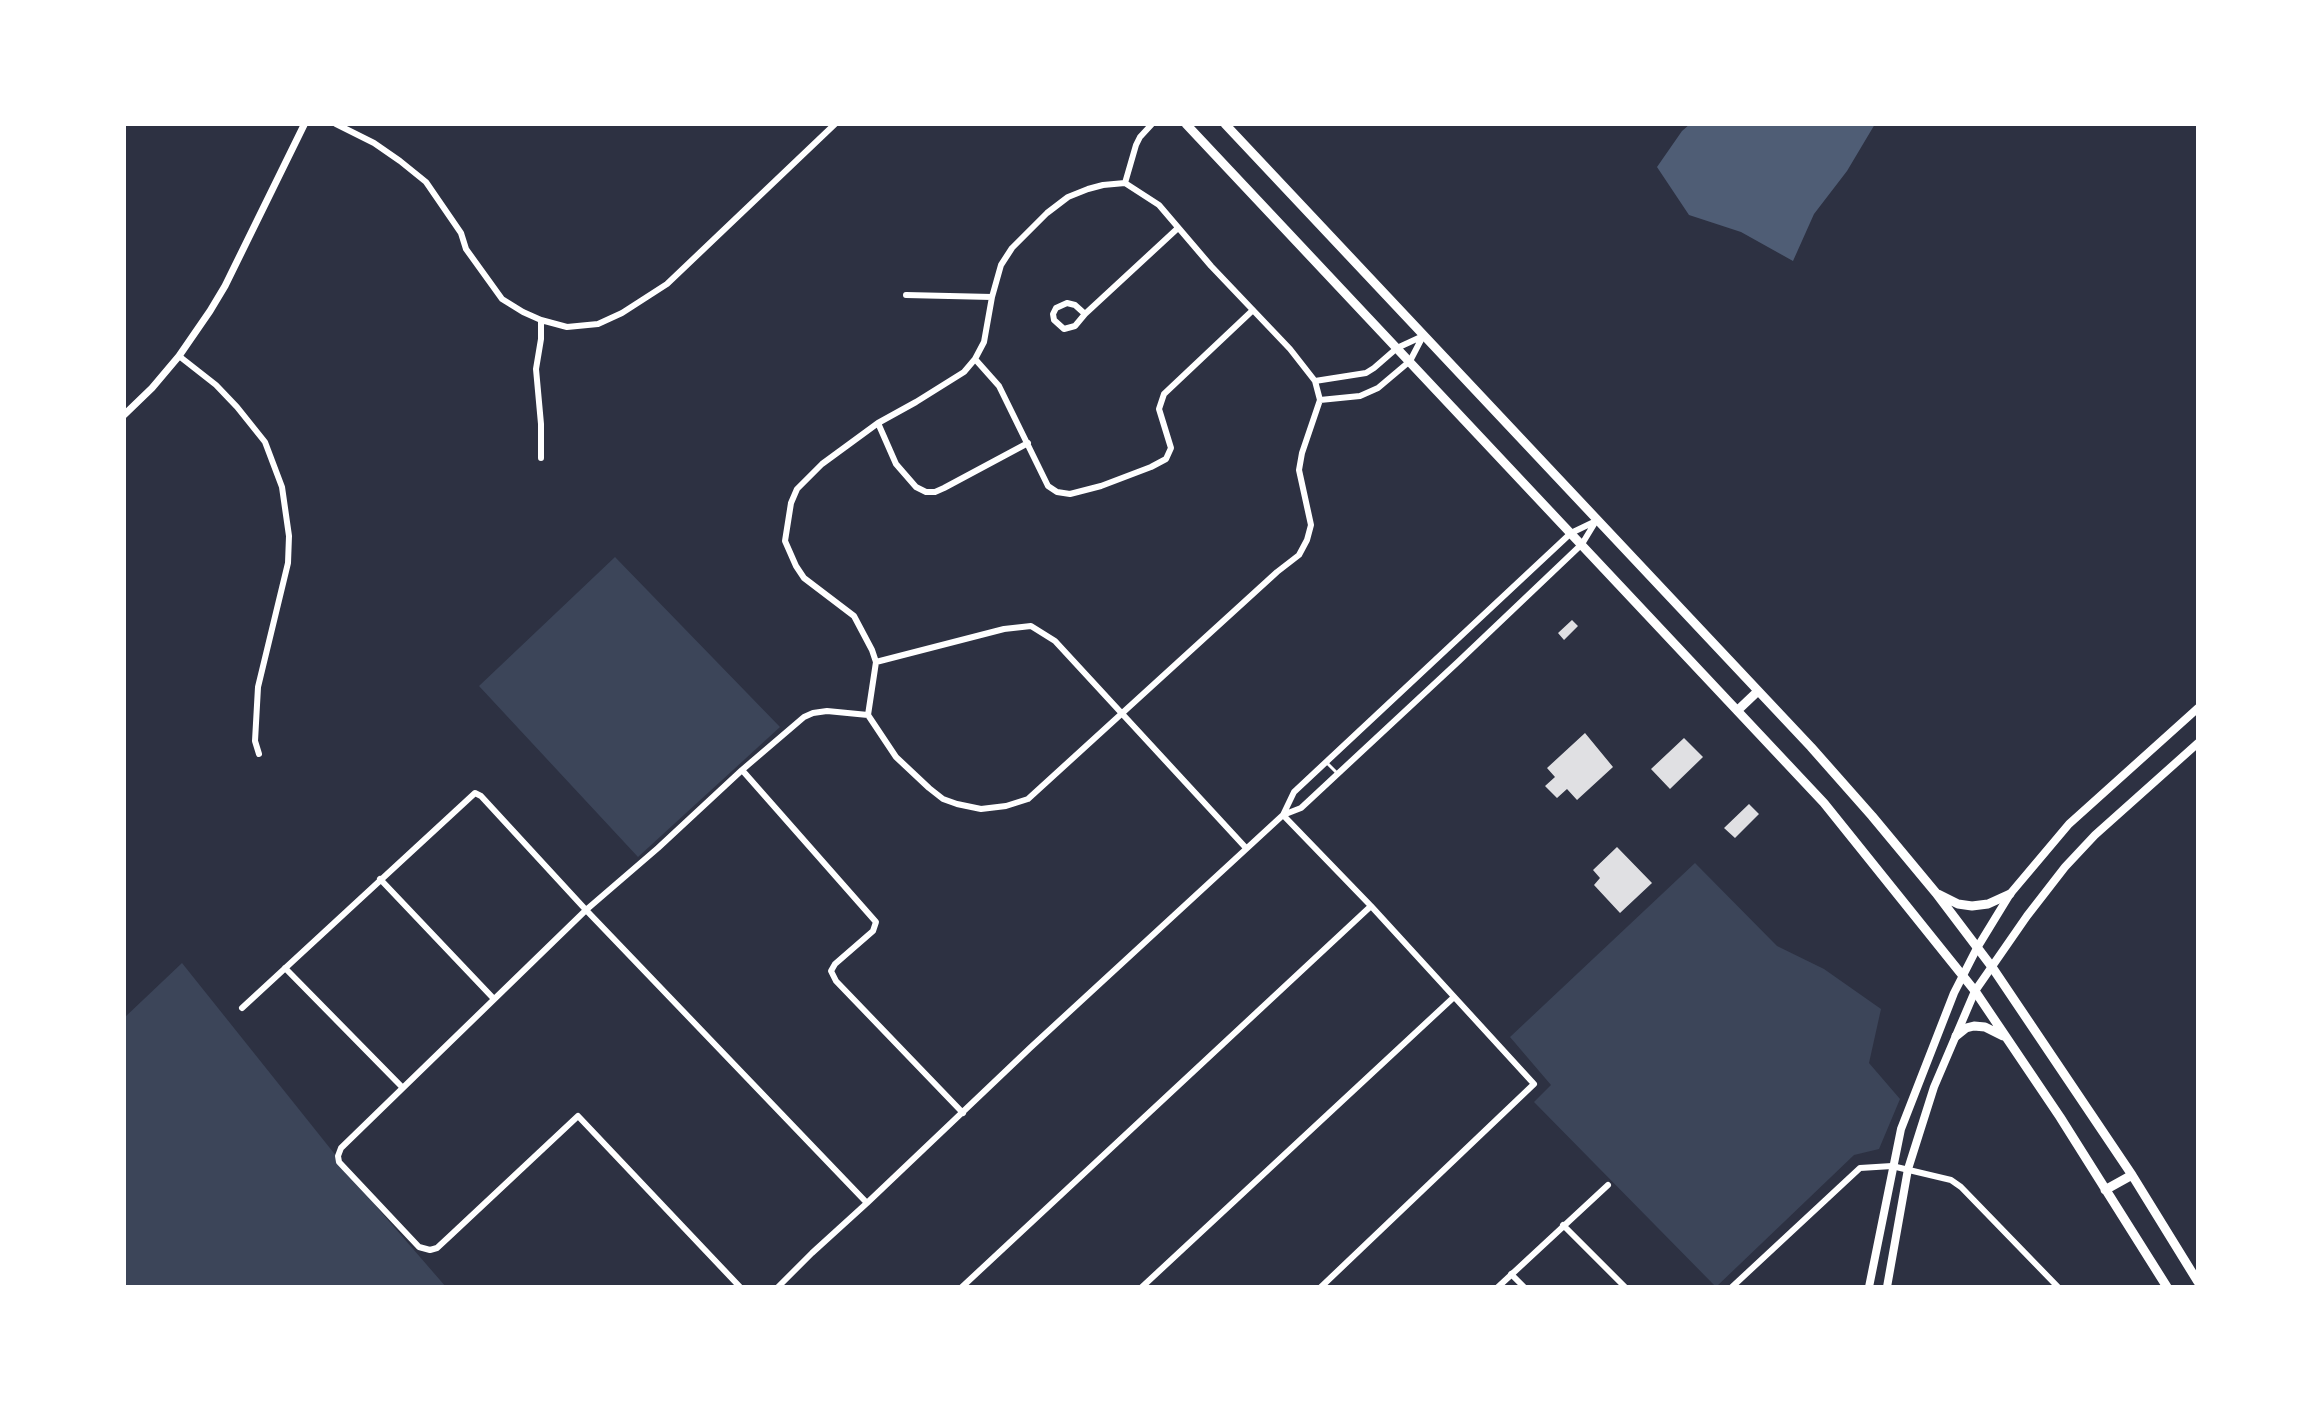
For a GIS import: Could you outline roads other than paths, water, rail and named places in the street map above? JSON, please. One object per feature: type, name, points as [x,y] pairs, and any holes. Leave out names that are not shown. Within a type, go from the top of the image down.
[{"type":"main road","points":[[1186,124],[1833,814],[1975,991],[2060,1117],[2167,1287]]},
{"type":"main road","points":[[1225,124],[1831,769],[1936,893],[1992,967],[2132,1175],[2198,1282]]},
{"type":"main road","points":[[1738,710],[1758,691]]},
{"type":"main road","points":[[1869,1287],[1901,1129],[1962,975],[1977,948],[2010,894],[2069,824],[2198,709]]},
{"type":"main road","points":[[1887,1287],[1908,1169],[1934,1087],[1975,991],[2065,867],[2095,835],[2198,743]]},
{"type":"main road","points":[[1936,893],[1958,904],[1972,906],[1988,904],[2010,894]]},
{"type":"main road","points":[[1956,1036],[1974,1026],[1985,1027],[2008,1039]]},
{"type":"main road","points":[[2105,1190],[2132,1175]]},
{"type":"street","points":[[124,415],[179,356],[225,286],[305,124]]},
{"type":"street","points":[[336,124],[374,143],[426,182],[461,233],[466,249],[502,299],[541,320],[567,327],[598,324],[622,313],[667,284],[835,124]]},
{"type":"street","points":[[1125,183],[1136,145],[1152,124]]},
{"type":"street","points":[[1125,183],[1159,205],[1290,349],[1315,381],[1320,400],[1299,470],[1311,525],[1307,540],[1299,555],[1028,799],[981,809],[957,804],[943,799],[896,757],[868,715],[876,662],[854,616],[804,578],[788,551],[785,531],[791,503],[805,479],[878,423],[955,379],[975,359],[984,342],[1001,265],[1012,248],[1047,213],[1068,197],[1088,189],[1125,183]]},
{"type":"street","points":[[1085,314],[1075,305],[1067,303],[1056,308],[1053,314],[1054,320],[1064,329],[1075,326],[1178,228]]},
{"type":"street","points":[[906,295],[992,297]]},
{"type":"street","points":[[975,359],[999,386],[1048,486],[1064,495],[1101,486],[1166,459],[1171,448],[1159,409],[1164,394],[1253,310]]},
{"type":"street","points":[[541,320],[536,369],[541,458]]},
{"type":"street","points":[[1315,381],[1366,373],[1397,348],[1423,336]]},
{"type":"street","points":[[1320,400],[1369,393],[1387,383],[1410,361],[1423,336]]},
{"type":"street","points":[[179,356],[216,385],[265,442],[282,487],[289,536],[288,563],[258,687],[255,741],[259,754]]},
{"type":"street","points":[[878,423],[896,464],[916,487],[926,492],[944,488],[1028,443]]},
{"type":"street","points":[[1283,815],[1294,792],[1571,533],[1596,521]]},
{"type":"street","points":[[778,1287],[1246,848],[1283,815],[1301,808],[1459,661],[1582,544],[1596,521]]},
{"type":"street","points":[[876,662],[1004,629],[1031,626],[1055,641],[1246,848]]},
{"type":"street","points":[[1448,649],[1459,661]]},
{"type":"street","points":[[740,1287],[578,1116],[437,1248],[424,1250],[419,1247],[339,1162],[338,1156],[341,1148],[402,1087],[586,910],[804,717],[827,711],[868,715]]},
{"type":"street","points":[[742,770],[876,922],[873,931],[835,964],[831,971],[836,981],[963,1113]]},
{"type":"street","points":[[242,1008],[475,793],[867,1203]]},
{"type":"street","points":[[1283,815],[1534,1084],[1321,1287]]},
{"type":"street","points":[[380,879],[494,999]]},
{"type":"street","points":[[962,1287],[1371,906]]},
{"type":"street","points":[[285,968],[402,1087]]},
{"type":"street","points":[[1142,1287],[1454,997]]},
{"type":"street","points":[[1732,1287],[1860,1168],[1892,1166],[1951,1180],[1961,1187],[2058,1287]]},
{"type":"street","points":[[1498,1287],[1608,1185]]},
{"type":"street","points":[[1563,1225],[1625,1287]]},
{"type":"street","points":[[1511,1274],[1524,1287]]},
{"type":"lane","points":[[1327,763],[1338,774]]}]
